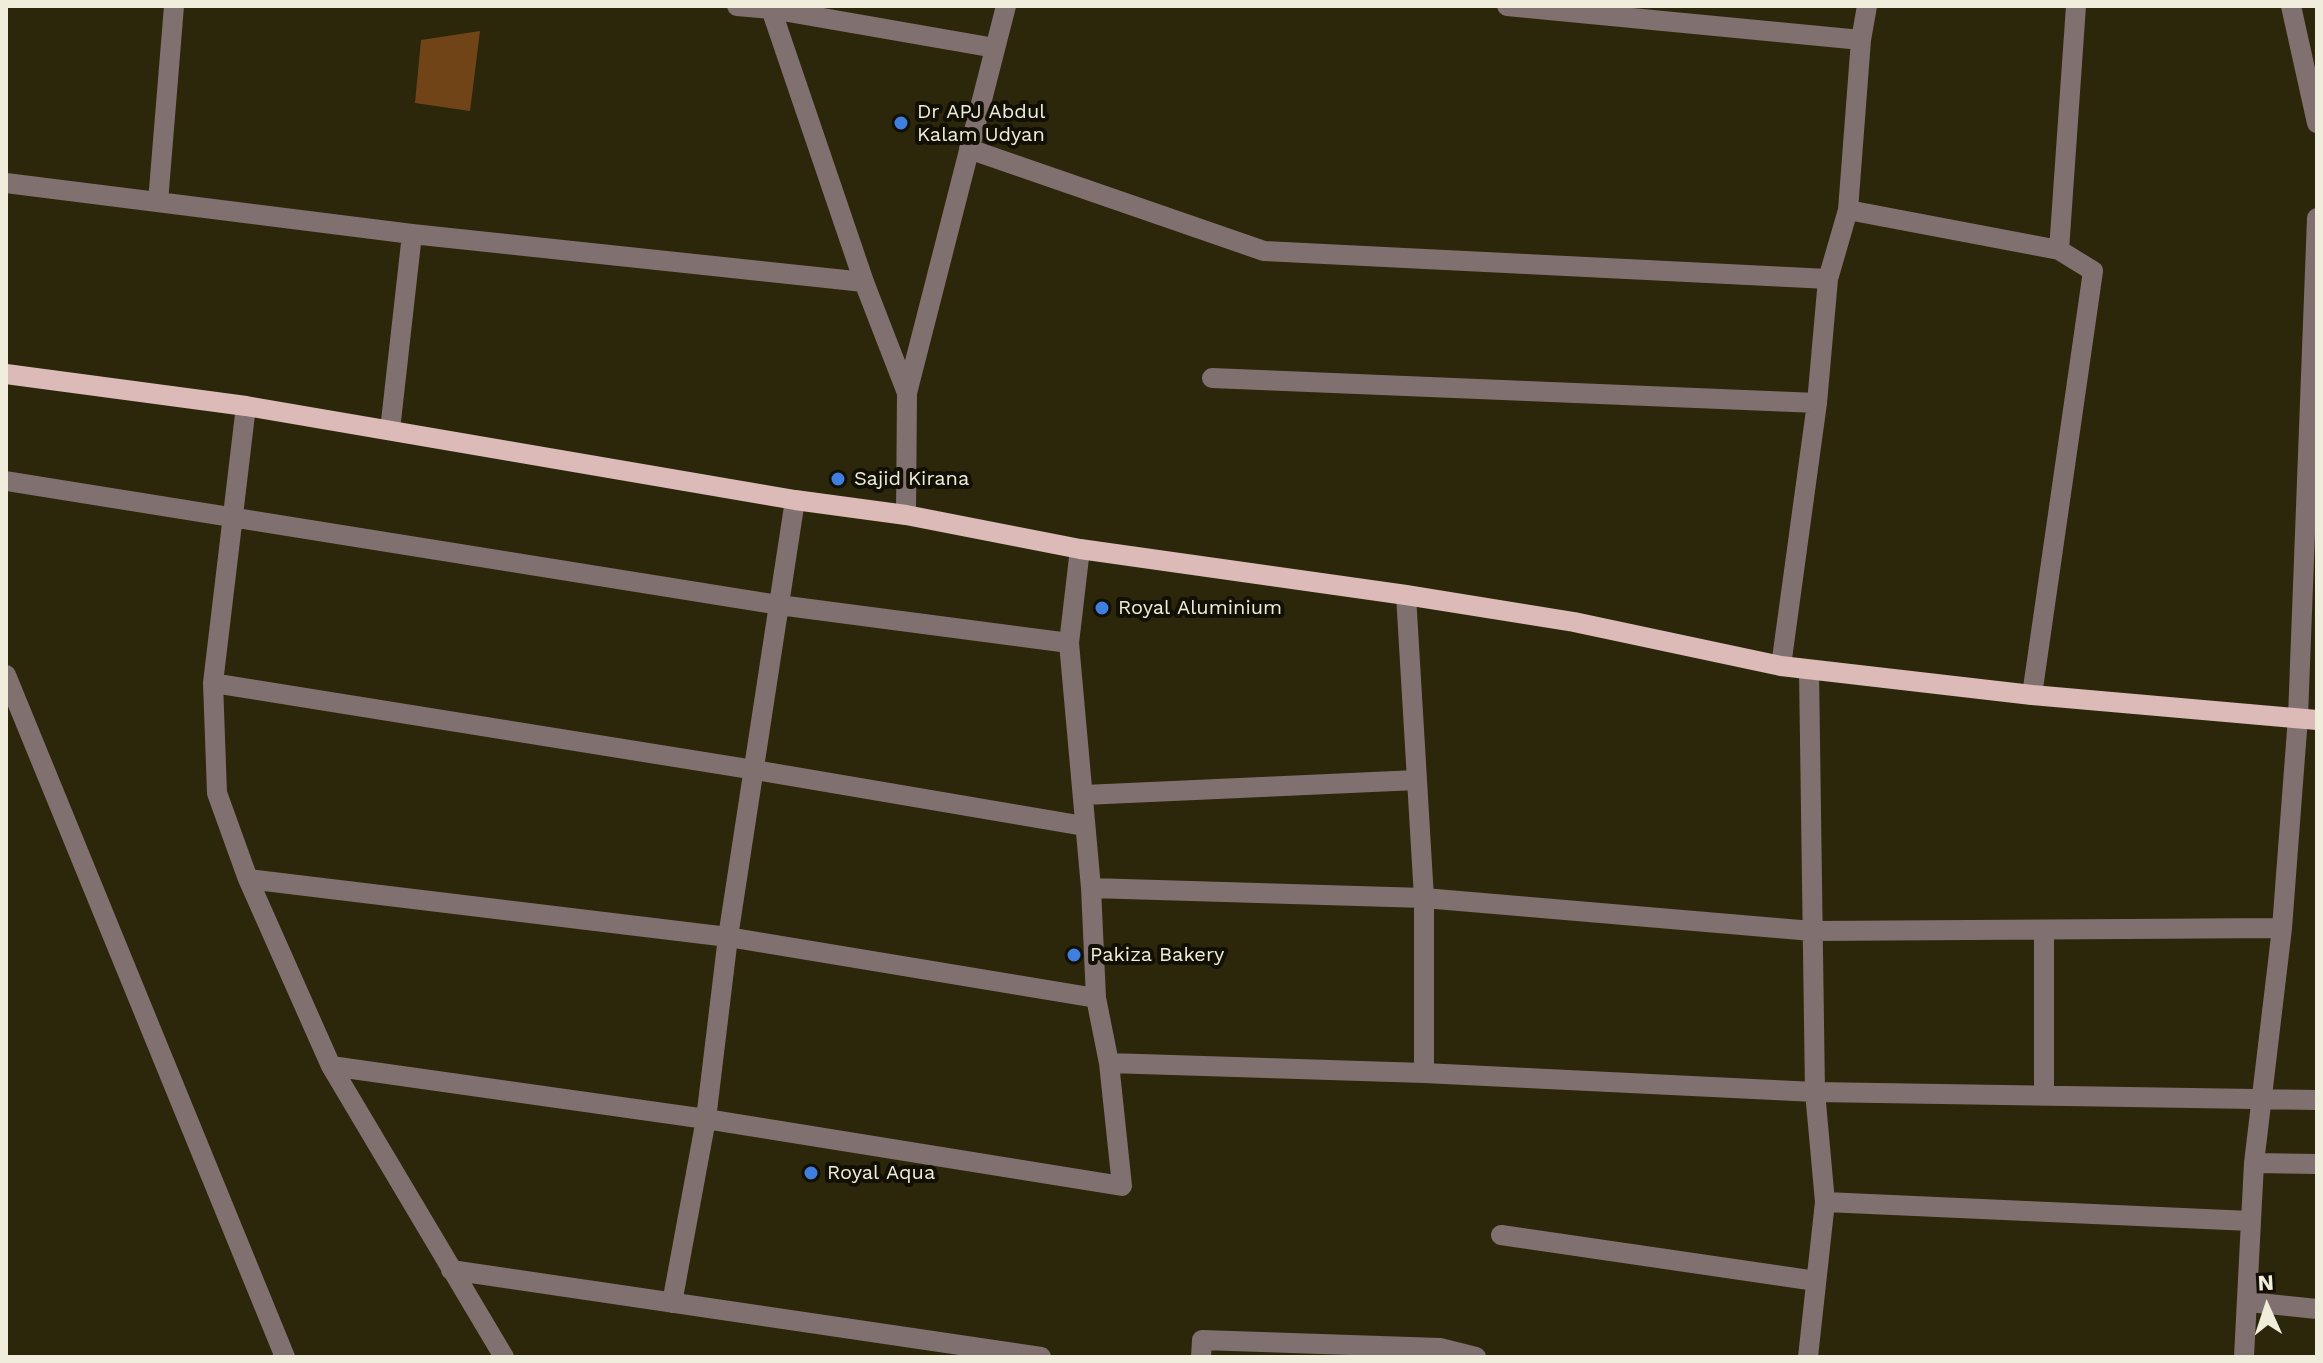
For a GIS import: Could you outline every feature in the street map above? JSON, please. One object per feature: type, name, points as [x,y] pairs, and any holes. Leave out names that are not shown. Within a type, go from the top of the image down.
[{"type":"main road","points":[[6,374],[246,406],[795,500],[906,515],[1080,549],[1574,622],[1781,666],[2032,695],[2308,718]]},
{"type":"street","points":[[158,202],[174,6]]},
{"type":"street","points":[[737,6],[770,8],[995,48]]},
{"type":"street","points":[[906,515],[907,393],[1006,6]]},
{"type":"street","points":[[1507,6],[1861,40]]},
{"type":"street","points":[[1781,666],[1817,403],[1828,279],[1848,210],[1861,40],[1867,6]]},
{"type":"street","points":[[2059,250],[2076,6]]},
{"type":"street","points":[[2291,6],[2317,123]]},
{"type":"street","points":[[770,8],[864,282],[907,393]]},
{"type":"street","points":[[969,149],[1264,251],[1828,279]]},
{"type":"street","points":[[6,183],[412,234],[864,282]]},
{"type":"street","points":[[1848,210],[2059,250],[2093,271],[2032,695]]},
{"type":"street","points":[[2244,1357],[2260,1098],[2308,718],[2317,218]]},
{"type":"street","points":[[390,430],[412,234]]},
{"type":"street","points":[[1212,378],[1817,403]]},
{"type":"street","points":[[246,406],[213,683],[217,793],[248,879],[331,1066],[504,1357]]},
{"type":"street","points":[[6,481],[779,605],[1069,643]]},
{"type":"street","points":[[672,1303],[706,1119],[728,937],[795,500]]},
{"type":"street","points":[[331,1066],[706,1119],[1122,1186],[1109,1063],[1096,998],[1084,795],[1069,643],[1080,549]]},
{"type":"street","points":[[1406,595],[1424,898],[1424,1073]]},
{"type":"street","points":[[1808,1357],[1825,1202],[1815,1092],[1809,670]]},
{"type":"street","points":[[6,675],[285,1357]]},
{"type":"street","points":[[213,683],[1084,826]]},
{"type":"street","points":[[1084,795],[1417,780]]},
{"type":"street","points":[[248,879],[728,937],[1096,998]]},
{"type":"street","points":[[1091,888],[1424,898],[1812,931],[2282,928]]},
{"type":"street","points":[[2044,930],[2044,1095]]},
{"type":"street","points":[[1109,1063],[1424,1073],[1815,1092],[2317,1100]]},
{"type":"street","points":[[2254,1163],[2317,1164]]},
{"type":"street","points":[[1825,1202],[2250,1221]]},
{"type":"street","points":[[1501,1235],[1816,1281]]},
{"type":"street","points":[[451,1270],[1041,1357]]},
{"type":"street","points":[[2249,1302],[2317,1309]]},
{"type":"street","points":[[1201,1357],[1202,1340],[1440,1352],[1476,1357]]},
{"type":"building","points":[[480,31],[470,111],[415,103],[421,40]]},
{"type":"place","name":"Dr APJ Abdul Kalam Udyan","points":[[901,123]]},
{"type":"place","name":"Sajid Kirana","points":[[838,479]]},
{"type":"place","name":"Royal Aluminium","points":[[1102,608]]},
{"type":"place","name":"Pakiza Bakery","points":[[1074,955]]},
{"type":"place","name":"Royal Aqua","points":[[811,1173]]}]
